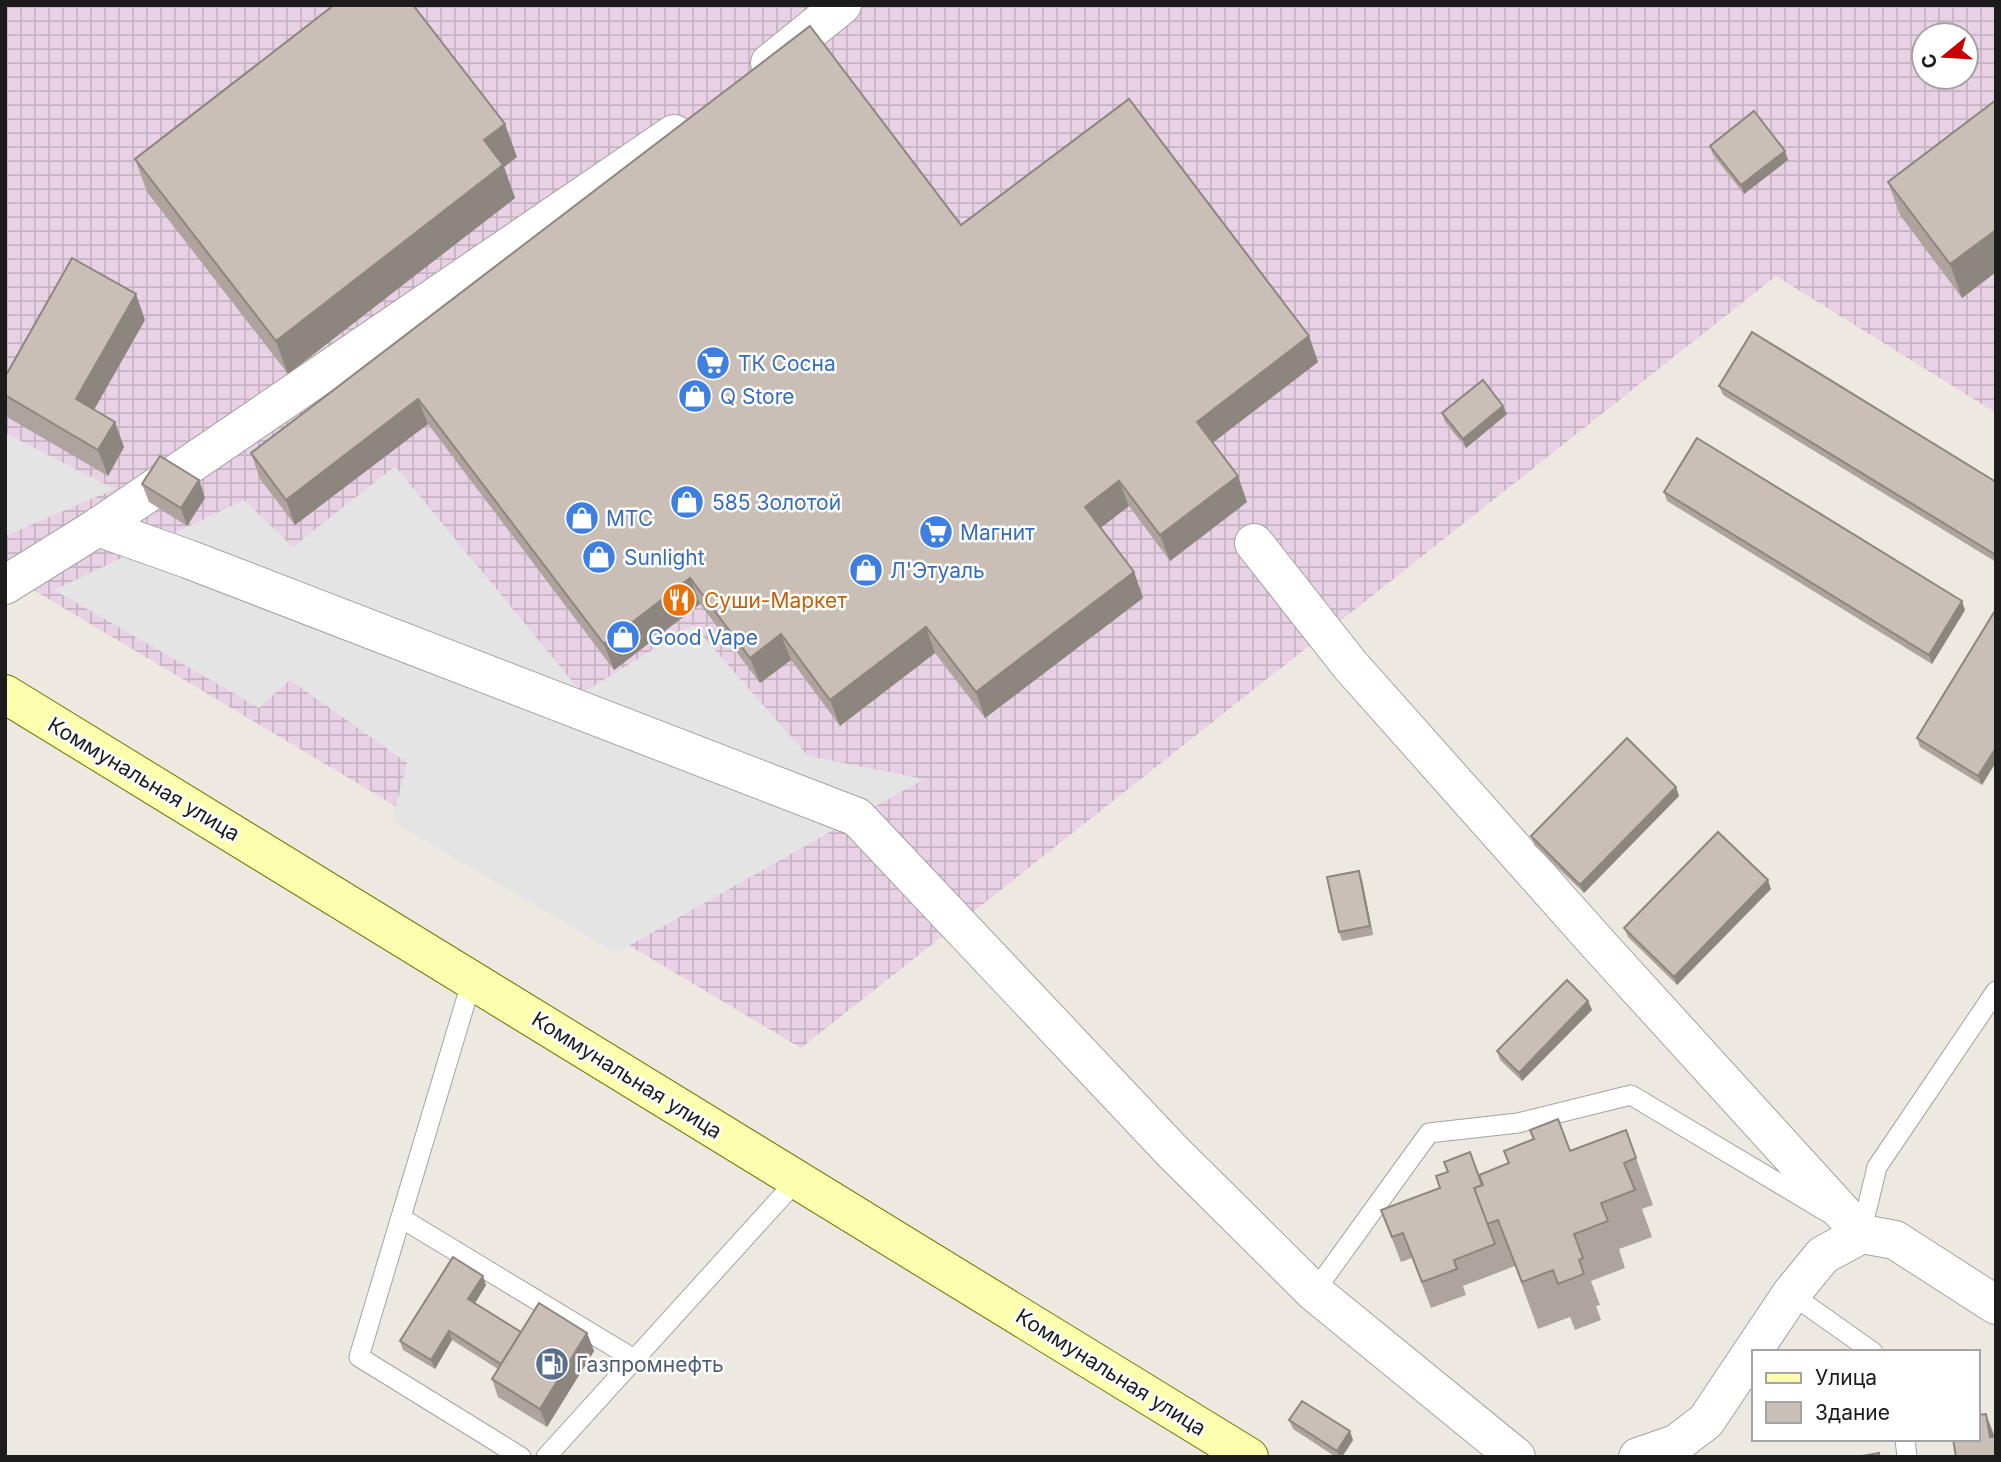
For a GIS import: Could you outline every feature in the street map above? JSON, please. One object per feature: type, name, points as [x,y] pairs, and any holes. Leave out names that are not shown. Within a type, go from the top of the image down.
[{"type":"main road","name":"Коммунальная улица","points":[[5,694],[1249,1457]]},
{"type":"street","points":[[742,86],[842,5]]},
{"type":"street","points":[[5,585],[98,527],[698,118]]},
{"type":"street","points":[[98,527],[201,564],[857,817],[1172,1151],[1314,1292],[1516,1457]]},
{"type":"street","points":[[1254,543],[1350,665],[1600,946],[1862,1234],[1895,1240],[1996,1305]]},
{"type":"street","points":[[1754,1350],[1791,1294],[1823,1255],[1862,1234]]},
{"type":"street","points":[[1637,1457],[1676,1444],[1706,1421],[1752,1352]]},
{"type":"lane","points":[[472,980],[359,1357],[521,1457]]},
{"type":"lane","points":[[1314,1292],[1429,1133],[1518,1123],[1631,1095],[1862,1234],[1877,1167],[1996,990]]},
{"type":"lane","points":[[546,1457],[797,1180]]},
{"type":"lane","points":[[401,1218],[634,1359]]},
{"type":"lane","points":[[1791,1294],[1869,1350]]},
{"type":"shaded area","points":[[5,5],[1996,5],[1996,413],[1776,276],[801,1048],[5,573]]},
{"type":"shaded area","points":[[5,433],[115,489],[5,536]]},
{"type":"shaded area","points":[[395,466],[582,693],[693,625],[808,756],[924,779],[616,953],[392,821],[407,763],[290,680],[259,708],[54,590],[244,500],[293,547]]},
{"type":"building","points":[[334,5],[413,5],[505,124],[484,140],[503,165],[276,341],[135,159]]},
{"type":"building","points":[[810,26],[961,225],[1129,99],[1309,336],[1197,422],[1238,476],[1160,535],[1119,481],[1085,507],[1134,572],[976,692],[926,627],[830,700],[781,634],[750,658],[690,578],[604,644],[418,399],[286,500],[251,453]]},
{"type":"building","points":[[1996,100],[1996,230],[1950,264],[1888,182]]},
{"type":"building","points":[[1754,111],[1785,151],[1741,185],[1710,146]]},
{"type":"building","points":[[72,258],[136,294],[76,399],[115,422],[98,450],[5,395],[5,377]]},
{"type":"building","points":[[1752,332],[1996,482],[1996,555],[1719,386]]},
{"type":"building","points":[[1483,380],[1503,406],[1463,439],[1442,413]]},
{"type":"building","points":[[1697,438],[1962,601],[1929,655],[1664,492]]},
{"type":"building","points":[[160,456],[199,480],[181,508],[142,484]]},
{"type":"building","points":[[1996,609],[1996,748],[1978,776],[1917,738]]},
{"type":"building","points":[[1627,738],[1676,787],[1580,885],[1531,836]]},
{"type":"building","points":[[1718,832],[1768,880],[1674,977],[1624,928]]},
{"type":"building","points":[[1359,871],[1370,926],[1339,932],[1327,877]]},
{"type":"building","points":[[1567,980],[1588,1001],[1519,1073],[1497,1051]]},
{"type":"building","points":[[1558,1119],[1570,1151],[1626,1130],[1636,1158],[1624,1163],[1635,1190],[1601,1203],[1608,1221],[1574,1234],[1583,1258],[1579,1260],[1584,1274],[1558,1284],[1553,1270],[1522,1282],[1498,1220],[1487,1224],[1474,1188],[1483,1185],[1479,1175],[1509,1163],[1504,1151],[1534,1139],[1530,1130]]},
{"type":"building","points":[[1470,1152],[1482,1185],[1474,1188],[1495,1244],[1454,1260],[1457,1269],[1422,1282],[1403,1233],[1392,1237],[1381,1210],[1440,1188],[1436,1176],[1448,1172],[1444,1162]]},
{"type":"building","points":[[453,1257],[483,1276],[468,1299],[521,1332],[501,1364],[449,1331],[431,1360],[400,1341]]},
{"type":"building","name":"Газпромнефть","points":[[539,1303],[587,1333],[540,1409],[492,1379]]},
{"type":"building","points":[[1302,1401],[1350,1431],[1337,1451],[1289,1420]]},
{"type":"building","points":[[1986,1414],[1990,1437],[1996,1436],[1996,1457],[1956,1457],[1953,1441],[1980,1441],[1980,1415]]},
{"type":"building","points":[[1879,1453],[1879,1457],[1857,1457]]},
{"type":"place","name":"ТК Сосна","points":[[713,363]]},
{"type":"place","name":"Q Store","points":[[695,396]]},
{"type":"place","name":"585 Золотой","points":[[687,502]]},
{"type":"place","name":"МТС","points":[[582,518]]},
{"type":"place","name":"Магнит","points":[[936,532]]},
{"type":"place","name":"Sunlight","points":[[599,557]]},
{"type":"place","name":"Л'Этуаль","points":[[866,570]]},
{"type":"place","name":"Суши-Маркет","points":[[679,600]]},
{"type":"place","name":"Good Vape","points":[[623,637]]},
{"type":"place","name":"Газпромнефть","points":[[552,1364]]}]
